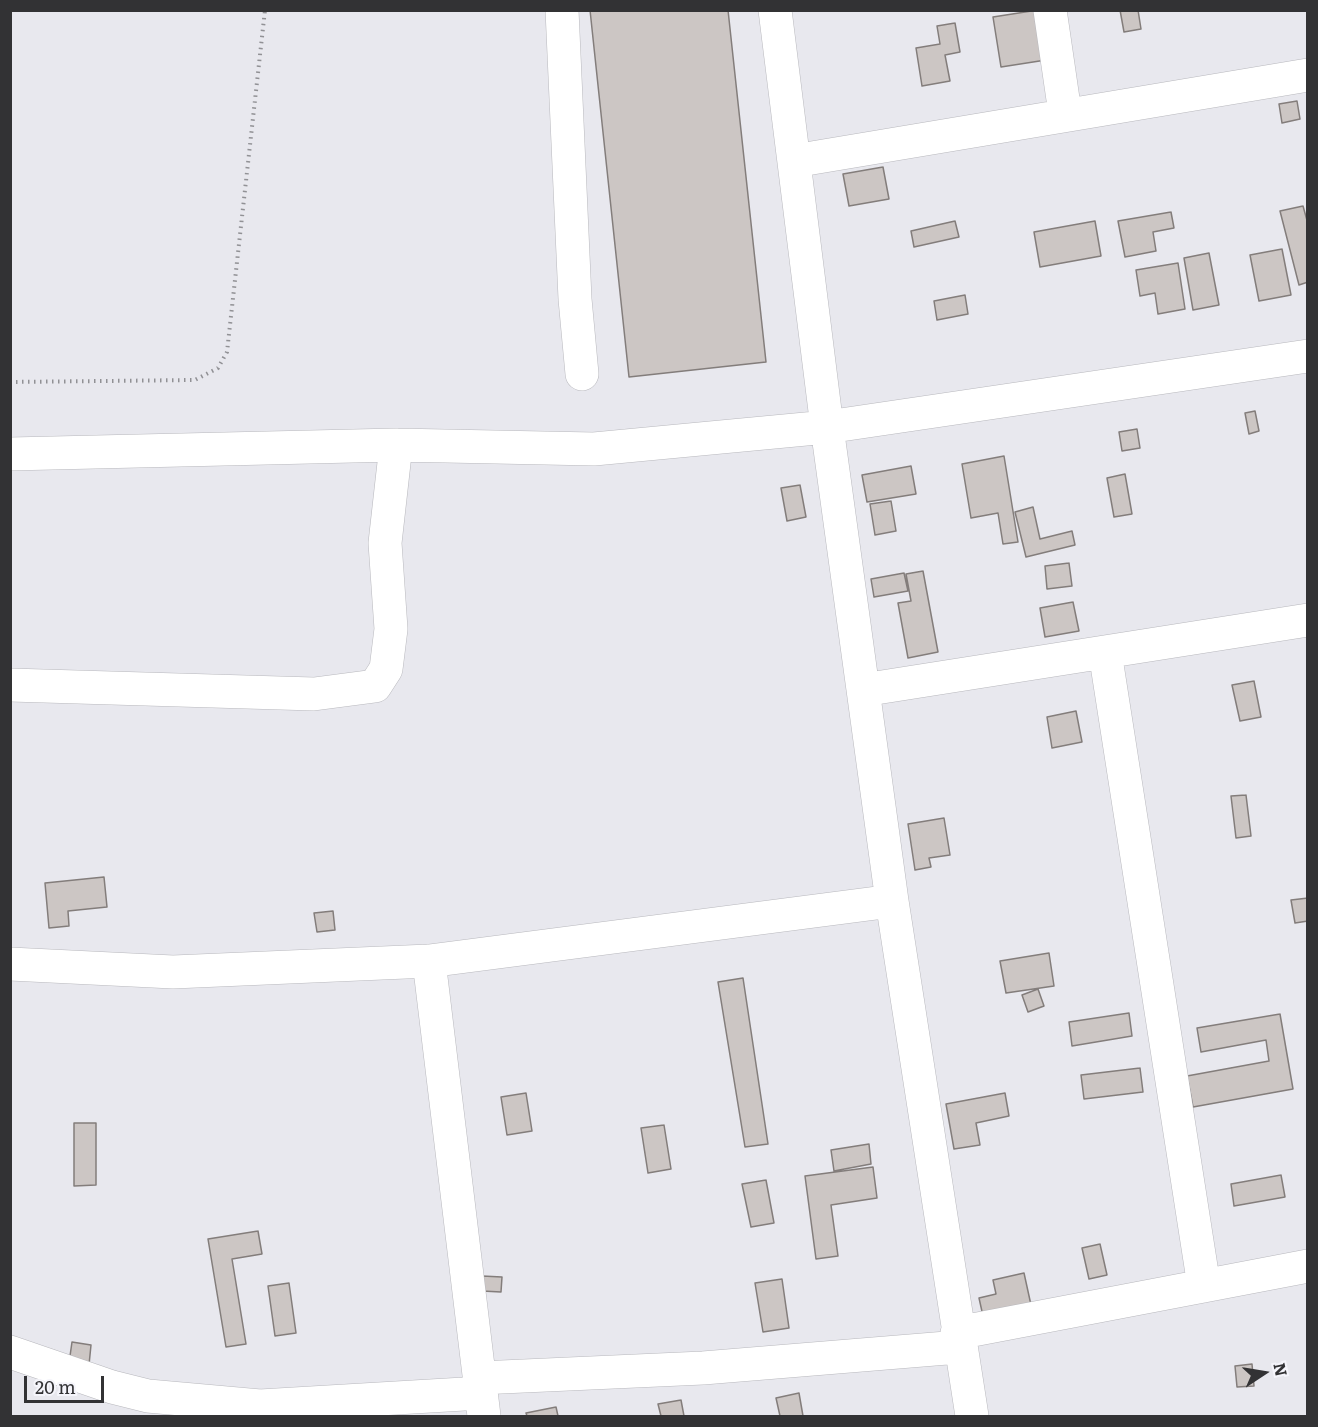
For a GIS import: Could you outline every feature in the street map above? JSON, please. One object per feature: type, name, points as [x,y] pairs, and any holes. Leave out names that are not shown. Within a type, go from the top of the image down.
[{"type":"street","points":[[562,10],[575,299],[582,374]]},
{"type":"street","points":[[775,10],[827,427],[892,901],[958,1340],[972,1416]]},
{"type":"street","points":[[1050,10],[1065,113]]},
{"type":"street","points":[[794,160],[1065,113],[1308,75]]},
{"type":"street","points":[[10,454],[396,445],[594,449],[827,427],[1306,364]]},
{"type":"street","points":[[10,685],[314,694],[375,686],[386,669],[392,629],[385,543],[396,445]]},
{"type":"street","points":[[863,690],[1308,620]]},
{"type":"street","points":[[1105,652],[1204,1286]]},
{"type":"street","points":[[10,964],[173,972],[429,961],[892,901]]},
{"type":"street","points":[[429,961],[481,1396]]},
{"type":"street","points":[[10,1352],[112,1387],[148,1396],[260,1406],[481,1396],[703,1368],[958,1340],[1204,1286],[1308,1266]]},
{"type":"path","points":[[10,382],[195,380],[218,368],[227,352],[265,10]]},
{"type":"building","points":[[590,10],[728,10],[766,362],[629,377]]},
{"type":"building","points":[[1038,10],[1046,60],[1001,67],[993,17]]},
{"type":"building","points":[[1120,10],[1138,10],[1141,29],[1124,32]]},
{"type":"building","points":[[955,23],[960,52],[945,55],[950,81],[922,86],[916,48],[940,44],[937,26]]},
{"type":"building","points":[[1297,101],[1300,119],[1282,123],[1279,104]]},
{"type":"building","points":[[883,167],[889,199],[849,206],[843,174]]},
{"type":"building","points":[[1303,206],[1308,224],[1308,282],[1299,285],[1280,211]]},
{"type":"building","points":[[1171,212],[1174,228],[1153,232],[1156,251],[1125,257],[1118,221]]},
{"type":"building","points":[[955,221],[959,237],[914,247],[911,231]]},
{"type":"building","points":[[1095,221],[1101,256],[1040,267],[1034,232]]},
{"type":"building","points":[[1282,249],[1291,295],[1259,301],[1250,255]]},
{"type":"building","points":[[1209,253],[1219,305],[1193,310],[1184,258]]},
{"type":"building","points":[[1178,263],[1185,309],[1158,314],[1155,293],[1140,296],[1136,270]]},
{"type":"building","points":[[965,295],[968,314],[937,320],[934,301]]},
{"type":"building","points":[[1255,411],[1259,431],[1249,434],[1245,413]]},
{"type":"building","points":[[1137,429],[1140,448],[1122,451],[1119,432]]},
{"type":"building","points":[[1004,456],[1018,542],[1003,544],[998,513],[971,518],[962,464]]},
{"type":"building","points":[[911,466],[916,494],[867,502],[862,475]]},
{"type":"building","points":[[1125,474],[1132,514],[1114,517],[1107,478]]},
{"type":"building","points":[[800,485],[806,517],[787,521],[781,488]]},
{"type":"building","points":[[891,501],[896,531],[875,535],[870,504]]},
{"type":"building","points":[[1033,507],[1040,539],[1072,531],[1075,545],[1026,557],[1015,512]]},
{"type":"building","points":[[1069,563],[1072,586],[1047,589],[1045,566]]},
{"type":"building","points":[[923,571],[938,652],[908,658],[898,603],[911,601],[906,574]]},
{"type":"building","points":[[904,573],[908,591],[874,597],[871,579]]},
{"type":"building","points":[[1073,602],[1079,631],[1045,637],[1040,608]]},
{"type":"building","points":[[1254,681],[1261,717],[1240,721],[1232,685]]},
{"type":"building","points":[[1076,711],[1082,742],[1052,748],[1047,717]]},
{"type":"building","points":[[1246,795],[1251,836],[1236,838],[1231,796]]},
{"type":"building","points":[[944,818],[950,855],[929,858],[931,867],[915,870],[908,824]]},
{"type":"building","points":[[104,877],[107,907],[68,911],[69,926],[49,928],[45,883]]},
{"type":"building","points":[[1308,898],[1308,921],[1295,923],[1291,900]]},
{"type":"building","points":[[333,911],[335,930],[317,932],[314,913]]},
{"type":"building","points":[[1049,953],[1054,986],[1006,993],[1000,961]]},
{"type":"building","points":[[743,978],[768,1144],[745,1147],[718,982]]},
{"type":"building","points":[[1038,989],[1044,1006],[1028,1012],[1022,995]]},
{"type":"building","points":[[1129,1013],[1132,1036],[1072,1046],[1069,1022]]},
{"type":"building","points":[[1280,1014],[1293,1089],[1193,1107],[1187,1076],[1269,1061],[1266,1040],[1201,1052],[1197,1028]]},
{"type":"building","points":[[1140,1068],[1143,1092],[1084,1099],[1081,1075]]},
{"type":"building","points":[[526,1093],[532,1131],[507,1135],[501,1097]]},
{"type":"building","points":[[1005,1093],[1009,1116],[976,1123],[980,1145],[954,1149],[946,1104]]},
{"type":"building","points":[[74,1123],[96,1123],[96,1185],[74,1186]]},
{"type":"building","points":[[664,1125],[671,1169],[648,1173],[641,1128]]},
{"type":"building","points":[[869,1144],[871,1164],[834,1171],[831,1150]]},
{"type":"building","points":[[873,1167],[877,1198],[831,1205],[838,1256],[816,1259],[805,1176]]},
{"type":"building","points":[[1281,1175],[1285,1197],[1234,1206],[1231,1184]]},
{"type":"building","points":[[766,1180],[774,1223],[751,1227],[742,1184]]},
{"type":"building","points":[[258,1231],[262,1254],[232,1259],[246,1344],[226,1347],[208,1239]]},
{"type":"building","points":[[1100,1244],[1107,1275],[1089,1279],[1082,1248]]},
{"type":"building","points":[[1024,1273],[1031,1305],[983,1316],[979,1298],[996,1294],[993,1280]]},
{"type":"building","points":[[482,1276],[502,1277],[501,1292],[482,1291]]},
{"type":"building","points":[[782,1279],[789,1328],[763,1332],[755,1283]]},
{"type":"building","points":[[289,1283],[296,1333],[275,1336],[268,1286]]},
{"type":"building","points":[[72,1342],[91,1345],[89,1365],[69,1363]]},
{"type":"building","points":[[1252,1364],[1254,1386],[1237,1387],[1235,1366]]},
{"type":"building","points":[[799,1393],[803,1416],[780,1416],[776,1398]]},
{"type":"building","points":[[681,1400],[684,1416],[661,1416],[658,1404]]},
{"type":"building","points":[[556,1407],[558,1416],[527,1416],[526,1413]]}]
